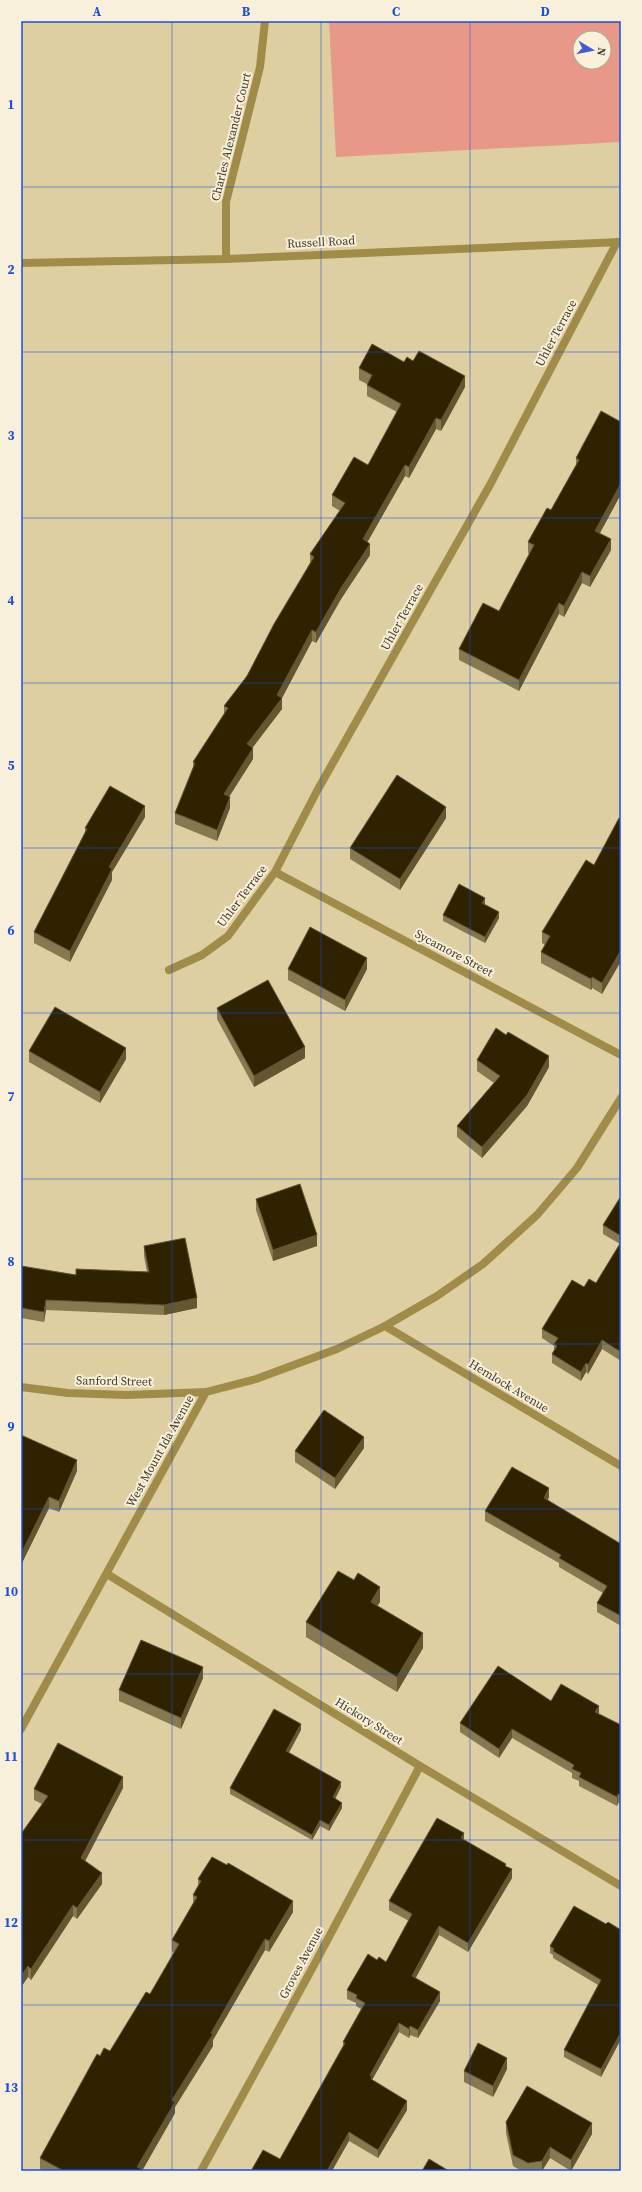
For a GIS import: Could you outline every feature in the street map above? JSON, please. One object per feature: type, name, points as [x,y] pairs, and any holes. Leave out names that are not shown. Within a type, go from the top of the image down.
[{"type":"street","name":"Charles Alexander Court","points":[[226,259],[226,202],[260,67],[265,21]]},
{"type":"street","name":"Russell Road","points":[[21,263],[226,259],[619,242]]},
{"type":"street","name":"Uhler Terrace","points":[[169,970],[202,955],[228,936],[276,872],[317,791],[491,483],[619,242]]},
{"type":"street","name":"Sycamore Street","points":[[276,872],[621,1055]]},
{"type":"street","name":"West Mount Ida Avenue","points":[[21,1728],[206,1392],[291,1367],[337,1349],[385,1326],[437,1296],[483,1264],[537,1215],[577,1168],[621,1098]]},
{"type":"street","name":"Hemlock Avenue","points":[[385,1326],[621,1466]]},
{"type":"street","name":"Sanford Street","points":[[21,1387],[68,1393],[120,1395],[206,1392]]},
{"type":"street","name":"Hickory Street","points":[[107,1574],[420,1766],[621,1886]]},
{"type":"street","name":"Groves Avenue","points":[[201,2171],[314,1965],[420,1766]]},
{"type":"shaded area","points":[[329,21],[621,21],[621,142],[336,157]]},
{"type":"building","points":[[372,344],[404,362],[407,357],[413,361],[419,351],[465,376],[441,420],[436,418],[409,467],[405,465],[363,539],[370,544],[341,588],[316,632],[312,630],[277,695],[282,698],[247,744],[253,748],[224,794],[230,797],[217,830],[175,813],[195,763],[193,762],[228,708],[224,706],[247,676],[274,624],[314,557],[310,554],[345,503],[332,495],[354,457],[368,465],[401,404],[367,385],[372,375],[359,368]]},
{"type":"building","points":[[601,411],[621,422],[621,483],[595,531],[611,539],[590,576],[582,572],[564,606],[559,603],[519,680],[459,649],[483,603],[499,611],[534,545],[528,542],[547,508],[551,510],[579,460],[576,458]]},
{"type":"building","points":[[397,775],[446,807],[400,879],[350,848]]},
{"type":"building","points":[[110,786],[145,806],[109,867],[112,869],[70,951],[34,932],[87,829],[85,828]]},
{"type":"building","points":[[619,818],[621,819],[621,950],[602,983],[592,977],[591,979],[541,952],[550,936],[542,932],[586,860],[594,865]]},
{"type":"building","points":[[459,884],[485,898],[482,903],[499,912],[485,937],[443,915]]},
{"type":"building","points":[[310,927],[367,958],[345,1000],[288,969]]},
{"type":"building","points":[[268,980],[305,1047],[254,1076],[217,1008]]},
{"type":"building","points":[[55,1007],[126,1048],[100,1092],[29,1051]]},
{"type":"building","points":[[496,1028],[506,1035],[508,1032],[549,1056],[527,1095],[482,1147],[457,1126],[500,1076],[477,1060]]},
{"type":"building","points":[[300,1184],[317,1235],[273,1250],[256,1199]]},
{"type":"building","points":[[621,1196],[621,1236],[603,1225]]},
{"type":"building","points":[[185,1238],[197,1298],[164,1305],[46,1300],[44,1312],[21,1308],[21,1266],[76,1275],[76,1269],[149,1272],[144,1246]]},
{"type":"building","points":[[621,1242],[621,1352],[602,1340],[588,1365],[586,1363],[581,1372],[552,1354],[557,1346],[554,1344],[558,1338],[542,1329],[572,1280],[584,1287],[589,1279],[596,1283]]},
{"type":"building","points":[[324,1410],[364,1437],[335,1478],[295,1451]]},
{"type":"building","points":[[21,1435],[77,1460],[59,1501],[49,1497],[22,1552],[21,1551]]},
{"type":"building","points":[[512,1467],[549,1488],[544,1498],[621,1544],[621,1616],[597,1603],[607,1586],[559,1558],[561,1555],[485,1511]]},
{"type":"building","points":[[338,1571],[354,1580],[358,1573],[380,1587],[371,1602],[423,1633],[397,1677],[306,1622]]},
{"type":"building","points":[[141,1640],[203,1667],[181,1718],[119,1690]]},
{"type":"building","points":[[498,1666],[551,1701],[561,1684],[599,1706],[595,1712],[621,1725],[621,1795],[618,1794],[617,1797],[579,1777],[581,1773],[572,1769],[574,1765],[512,1729],[499,1749],[460,1723]]},
{"type":"building","points":[[274,1709],[301,1724],[286,1751],[341,1782],[333,1797],[342,1803],[329,1825],[320,1820],[312,1835],[230,1788]]},
{"type":"building","points":[[58,1743],[123,1777],[81,1858],[102,1873],[77,1908],[73,1905],[31,1969],[28,1966],[21,1976],[21,1834],[48,1796],[34,1789]]},
{"type":"building","points":[[437,1818],[464,1833],[461,1838],[512,1869],[468,1943],[439,1926],[412,1976],[440,1992],[418,2030],[410,2026],[409,2029],[399,2023],[370,2075],[372,2077],[371,2079],[407,2101],[378,2150],[349,2132],[327,2171],[251,2171],[263,2150],[280,2159],[345,2043],[343,2042],[365,2003],[356,1998],[357,1995],[347,1990],[368,1954],[377,1960],[379,1957],[386,1962],[412,1914],[389,1901]]},
{"type":"building","points":[[212,1857],[227,1865],[228,1863],[293,1901],[269,1941],[265,1939],[211,2033],[213,2034],[172,2100],[175,2102],[137,2167],[142,2169],[141,2171],[62,2171],[40,2158],[97,2054],[100,2056],[104,2048],[110,2051],[146,1992],[150,1994],[179,1944],[172,1940],[197,1897],[193,1895],[201,1881],[198,1879]]},
{"type":"building","points":[[574,1906],[606,1924],[608,1922],[621,1930],[621,2032],[601,2069],[564,2050],[601,1980],[553,1951],[554,1949],[550,1946]]},
{"type":"building","points":[[478,2043],[507,2058],[493,2086],[464,2071]]},
{"type":"building","points":[[527,2086],[592,2123],[571,2160],[550,2147],[542,2161],[528,2163],[513,2155],[506,2122]]},
{"type":"building","points":[[429,2159],[449,2171],[422,2171]]}]
